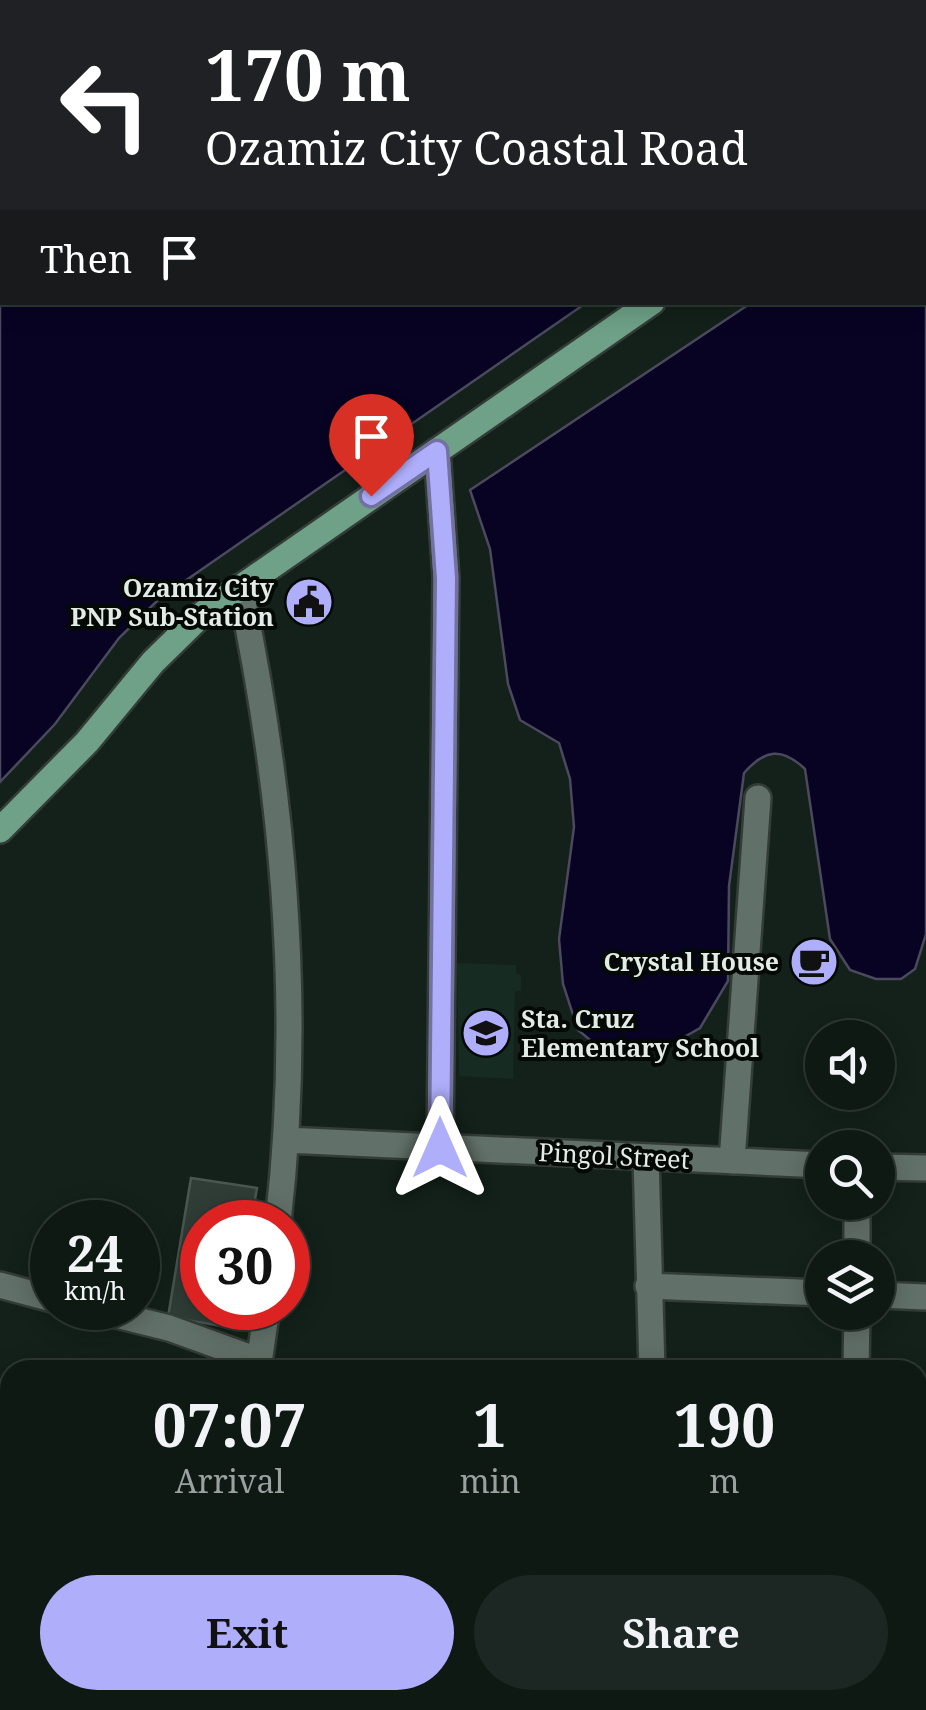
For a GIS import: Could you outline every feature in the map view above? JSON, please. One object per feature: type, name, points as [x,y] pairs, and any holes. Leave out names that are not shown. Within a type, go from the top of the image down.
[{"type":"main road","points":[[0,830],[87,742],[178,635],[240,586],[648,305]]},
{"type":"street","points":[[437,451],[446,578],[440,1148]]},
{"type":"street","points":[[240,586],[263,701],[280,828],[288,950],[286,1140],[280,1200]]},
{"type":"street","points":[[732,1161],[758,798]]},
{"type":"street","name":"Pingol Street","points":[[286,1140],[805,1163]]},
{"type":"street","points":[[646,1158],[652,1360]]},
{"type":"street","points":[[895,1167],[926,1168]]},
{"type":"street","points":[[0,1285],[30,1293]]},
{"type":"street","points":[[648,1286],[805,1292]]},
{"type":"street","points":[[895,1296],[926,1297]]},
{"type":"street","points":[[160,1326],[247,1360]]},
{"type":"street","points":[[260,1360],[264,1330]]},
{"type":"street","points":[[856,1330],[856,1360]]},
{"type":"shaded area","points":[[0,305],[583,305],[159,599],[119,638],[55,724],[0,782]]},
{"type":"shaded area","points":[[748,305],[926,305],[926,934],[915,969],[901,979],[876,979],[850,970],[830,939],[805,769],[781,754],[766,755],[744,773],[729,886],[728,981],[700,1028],[661,1050],[601,1049],[578,1030],[563,984],[559,939],[574,827],[570,779],[559,743],[520,720],[508,684],[490,549],[470,490]]},
{"type":"shaded area","name":"Sta. Cruz Elementary School","points":[[457,963],[516,965],[516,973],[521,975],[521,991],[515,991],[513,1079],[459,1076]]},
{"type":"building","points":[[191,1178],[257,1188],[255,1200],[187,1200]]},
{"type":"building","points":[[180,1244],[180,1319],[168,1317]]},
{"type":"place","name":"Ozamiz City PNP Sub-Station","points":[[309,602]]},
{"type":"place","name":"Crystal House","points":[[814,962]]},
{"type":"place","name":"Sta. Cruz Elementary School","points":[[486,1033]]},
{"type":"route","points":[[371,496],[437,451],[446,578],[440,1148]]}]
